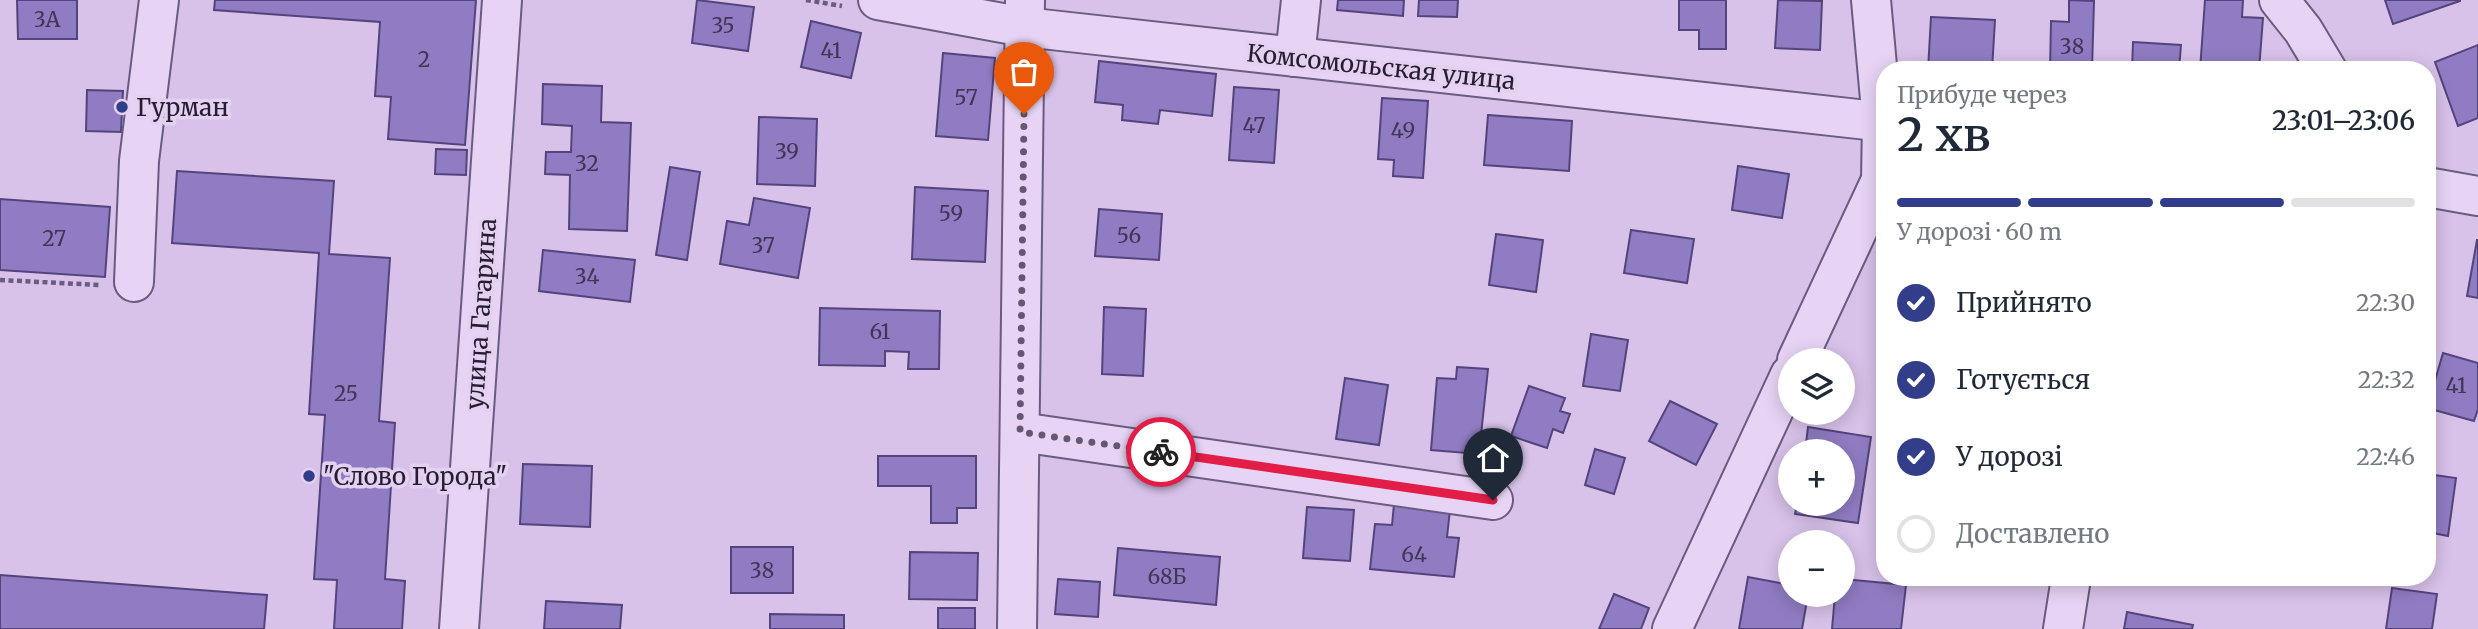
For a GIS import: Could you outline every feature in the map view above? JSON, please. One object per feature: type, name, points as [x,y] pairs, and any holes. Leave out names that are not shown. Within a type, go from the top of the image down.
[{"type":"street","points":[[121,284],[159,0]]},
{"type":"street","name":"улица Гагарина","points":[[459,629],[502,0]]},
{"type":"street","name":"Комсомольская улица","points":[[878,0],[1025,14],[1295,57],[1876,121]]},
{"type":"street","points":[[1295,57],[1301,0]]},
{"type":"street","points":[[1871,0],[1878,61]]},
{"type":"street","points":[[2280,0],[2322,61]]},
{"type":"street","points":[[1017,629],[1025,14]]},
{"type":"street","points":[[2436,188],[2478,195]]},
{"type":"street","points":[[1803,348],[1876,191]]},
{"type":"street","points":[[1672,629],[1778,401]]},
{"type":"street","points":[[1020,432],[1493,500]]},
{"type":"street","points":[[2063,629],[2070,586]]},
{"type":"path","points":[[0,280],[121,284]]},
{"type":"building","points":[[17,0],[77,0],[77,39],[18,39]]},
{"type":"building","points":[[215,0],[476,0],[465,145],[388,139],[391,97],[375,96],[380,22],[214,10]]},
{"type":"building","points":[[697,0],[754,7],[748,51],[692,43]]},
{"type":"building","points":[[1338,0],[1404,0],[1403,16],[1337,10]]},
{"type":"building","points":[[1419,0],[1458,0],[1457,17],[1418,16]]},
{"type":"building","points":[[1679,0],[1726,0],[1726,49],[1699,49],[1699,30],[1679,30]]},
{"type":"building","points":[[1778,0],[1822,1],[1820,50],[1775,48]]},
{"type":"building","points":[[2069,0],[2094,1],[2092,61],[2050,61],[2051,21],[2069,22]]},
{"type":"building","points":[[2205,0],[2243,0],[2242,17],[2263,18],[2260,61],[2201,61]]},
{"type":"building","points":[[2385,0],[2460,0],[2460,1],[2393,24]]},
{"type":"building","points":[[1931,17],[1995,20],[1993,61],[1929,61]]},
{"type":"building","points":[[811,21],[861,33],[851,78],[801,67]]},
{"type":"building","points":[[2133,42],[2181,45],[2180,61],[2132,61]]},
{"type":"building","points":[[2478,45],[2478,118],[2458,126],[2436,62]]},
{"type":"building","points":[[943,53],[995,58],[988,140],[936,136]]},
{"type":"building","points":[[1099,61],[1216,74],[1212,116],[1160,110],[1158,124],[1122,120],[1123,105],[1095,102]]},
{"type":"building","points":[[543,84],[602,86],[601,122],[631,123],[627,231],[569,229],[570,175],[545,174],[546,152],[571,152],[572,126],[542,124]]},
{"type":"building","points":[[1234,87],[1279,90],[1274,163],[1229,160]]},
{"type":"building","points":[[87,90],[123,91],[121,132],[86,131]]},
{"type":"building","points":[[1382,98],[1428,101],[1423,178],[1393,176],[1394,160],[1378,159]]},
{"type":"building","points":[[1488,115],[1572,121],[1569,171],[1484,165]]},
{"type":"building","points":[[759,117],[817,119],[815,186],[757,184]]},
{"type":"building","points":[[436,149],[467,150],[466,175],[435,174]]},
{"type":"building","points":[[1738,166],[1789,174],[1782,218],[1732,210]]},
{"type":"building","points":[[670,167],[700,172],[687,260],[656,255]]},
{"type":"building","points":[[177,171],[334,181],[329,254],[390,258],[379,421],[395,423],[385,579],[405,581],[402,629],[334,629],[337,580],[314,579],[325,415],[309,414],[319,253],[172,243]]},
{"type":"building","points":[[915,187],[988,191],[985,262],[912,259]]},
{"type":"building","points":[[754,198],[810,208],[798,278],[720,264],[727,221],[749,225]]},
{"type":"building","points":[[0,199],[110,207],[105,277],[0,270]]},
{"type":"building","points":[[1099,209],[1162,214],[1159,260],[1095,256]]},
{"type":"building","points":[[1631,230],[1694,239],[1687,283],[1624,273]]},
{"type":"building","points":[[1496,234],[1543,240],[1536,292],[1489,285]]},
{"type":"building","points":[[2478,240],[2478,298],[2467,296]]},
{"type":"building","points":[[543,250],[635,260],[630,302],[539,291]]},
{"type":"building","points":[[1104,307],[1146,309],[1143,376],[1102,374]]},
{"type":"building","points":[[820,308],[940,311],[939,369],[908,369],[909,352],[885,351],[885,366],[819,365]]},
{"type":"building","points":[[1591,334],[1628,340],[1620,391],[1583,386]]},
{"type":"building","points":[[2443,353],[2478,363],[2478,409],[2474,421],[2436,410],[2436,377]]},
{"type":"building","points":[[1457,367],[1488,369],[1479,454],[1431,450],[1437,378],[1456,379]]},
{"type":"building","points":[[1345,378],[1388,385],[1379,445],[1336,439]]},
{"type":"building","points":[[1529,386],[1565,398],[1560,411],[1570,414],[1563,433],[1553,429],[1547,448],[1511,436]]},
{"type":"building","points":[[1670,401],[1717,424],[1696,465],[1649,441]]},
{"type":"building","points":[[1808,427],[1871,437],[1858,523],[1809,516],[1855,516],[1855,439],[1807,439]]},
{"type":"building","points":[[1595,449],[1625,458],[1614,494],[1585,485]]},
{"type":"building","points":[[878,456],[976,456],[976,508],[957,508],[957,523],[931,523],[931,486],[878,486]]},
{"type":"building","points":[[523,464],[592,466],[590,527],[520,524]]},
{"type":"building","points":[[2436,475],[2456,478],[2448,536],[2436,534]]},
{"type":"building","points":[[1394,504],[1450,510],[1447,537],[1459,538],[1454,577],[1370,569],[1375,524],[1392,525]]},
{"type":"building","points":[[1307,507],[1354,510],[1350,561],[1303,558]]},
{"type":"building","points":[[731,547],[793,547],[793,593],[731,593]]},
{"type":"building","points":[[1118,548],[1220,557],[1216,605],[1114,595]]},
{"type":"building","points":[[910,552],[978,553],[977,600],[909,599]]},
{"type":"building","points":[[0,575],[267,595],[264,629],[0,629]]},
{"type":"building","points":[[1748,577],[1778,583],[1778,607],[1806,607],[1802,629],[1739,629]]},
{"type":"building","points":[[1058,579],[1100,582],[1098,617],[1055,614]]},
{"type":"building","points":[[1855,580],[1876,582],[1876,586],[1906,586],[1901,629],[1832,629],[1834,607],[1855,607]]},
{"type":"building","points":[[2392,588],[2437,594],[2432,629],[2386,629]]},
{"type":"building","points":[[1614,594],[1649,608],[1641,629],[1599,629]]},
{"type":"building","points":[[546,601],[622,605],[620,629],[544,629]]},
{"type":"building","points":[[938,608],[975,608],[975,629],[938,629]]},
{"type":"building","points":[[2127,612],[2193,625],[2192,629],[2124,629]]},
{"type":"building","points":[[770,614],[844,615],[844,629],[770,629]]},
{"type":"way so far","points":[[1024,114],[1020,432],[1161,452]]},
{"type":"place","name":"Гурман","points":[[122,107]]},
{"type":"place","name":"\"Слово Города\"","points":[[309,476]]},
{"type":"route","points":[[1161,452],[1493,500]]}]
